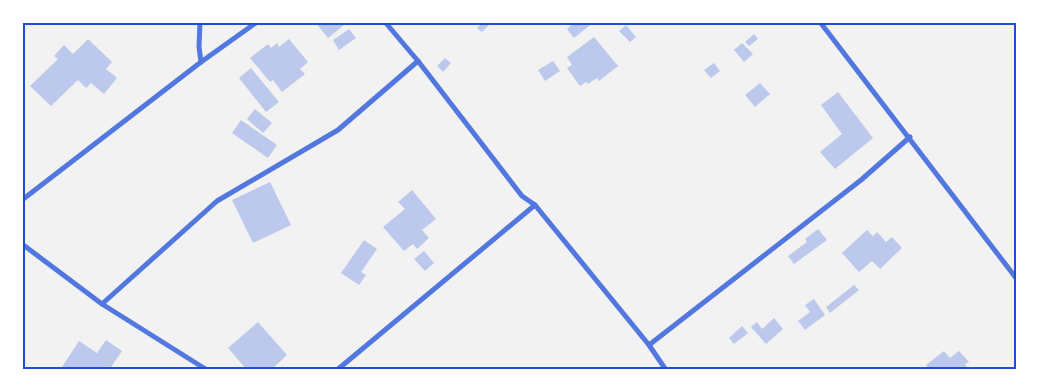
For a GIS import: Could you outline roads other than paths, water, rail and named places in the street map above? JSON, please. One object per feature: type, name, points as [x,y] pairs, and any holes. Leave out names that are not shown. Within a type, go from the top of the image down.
[{"type":"street","points":[[200,22],[198,47],[201,62]]},
{"type":"street","points":[[22,200],[201,62],[257,22]]},
{"type":"street","points":[[385,22],[418,61],[522,196],[535,205],[649,345],[666,370]]},
{"type":"street","points":[[820,22],[886,109],[910,137],[1016,278]]},
{"type":"street","points":[[102,304],[217,201],[338,130],[418,61]]},
{"type":"street","points":[[649,345],[862,180],[910,137]]},
{"type":"street","points":[[337,370],[535,205]]},
{"type":"street","points":[[22,244],[102,304],[207,370]]}]
